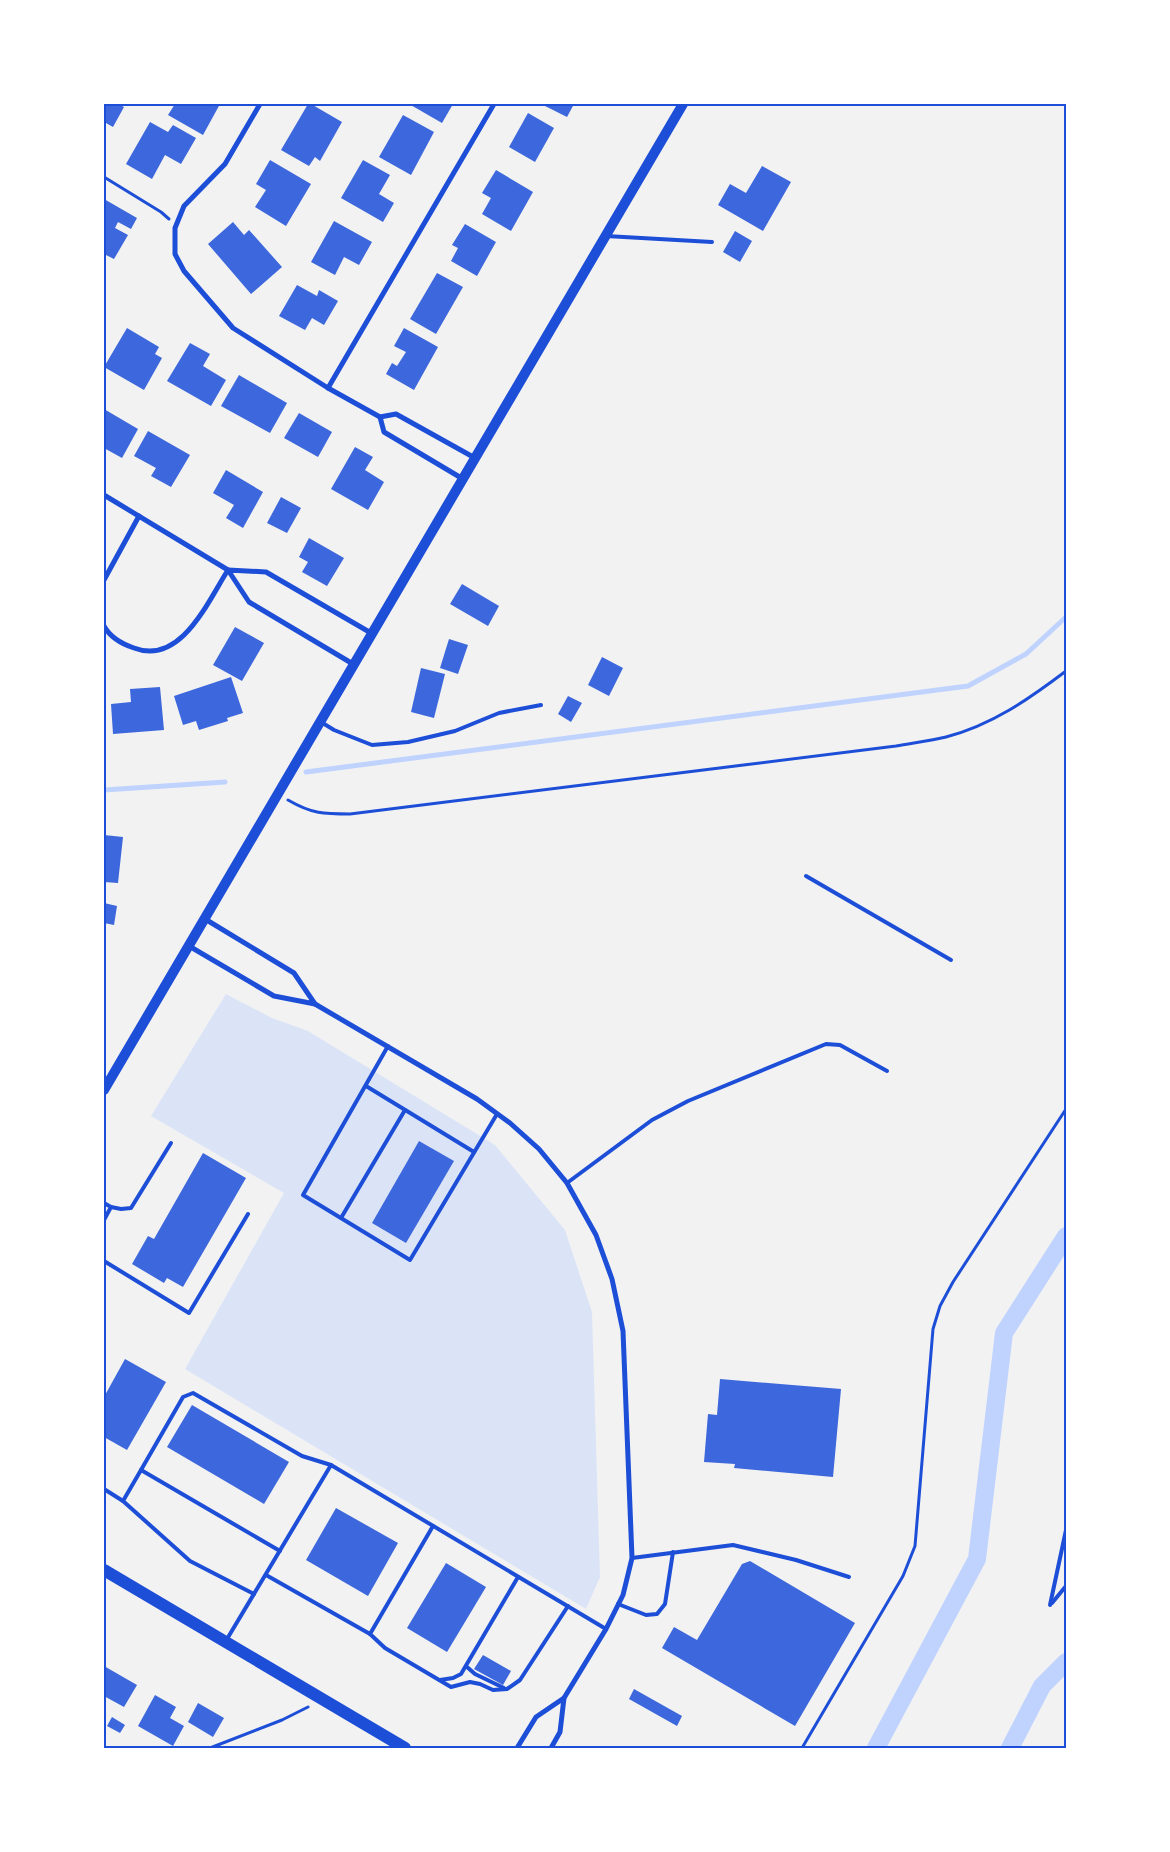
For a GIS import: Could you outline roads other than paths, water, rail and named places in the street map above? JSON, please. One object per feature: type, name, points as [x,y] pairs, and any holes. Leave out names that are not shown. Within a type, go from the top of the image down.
[{"type":"main road","points":[[104,1090],[371,632],[476,458],[683,104]]},
{"type":"main road","points":[[104,1570],[405,1748]]},
{"type":"street","points":[[260,104],[225,164],[184,206],[176,225],[175,254],[184,271],[233,328],[328,388],[380,417],[396,414],[476,458]]},
{"type":"street","points":[[328,388],[494,104]]},
{"type":"street","points":[[380,417],[384,432],[463,479]]},
{"type":"street","points":[[104,495],[228,570],[249,602],[353,664]]},
{"type":"street","points":[[104,580],[139,516]]},
{"type":"street","points":[[228,570],[266,572],[371,632]]},
{"type":"street","points":[[104,626],[122,644],[141,651],[163,649],[179,641],[193,626],[228,570]]},
{"type":"street","points":[[205,919],[294,973],[315,1004]]},
{"type":"street","points":[[189,946],[274,996],[315,1004],[477,1099],[539,1149],[567,1183],[596,1235],[612,1279],[622,1331],[632,1558],[623,1595],[606,1629],[564,1698],[536,1717],[517,1748]]},
{"type":"street","points":[[550,1748],[560,1732],[564,1698]]},
{"type":"lane","points":[[606,236],[712,242]]},
{"type":"lane","points":[[319,721],[334,730],[372,745],[408,742],[455,731],[499,713],[541,705]]},
{"type":"lane","points":[[806,876],[951,960]]},
{"type":"lane","points":[[567,1183],[652,1120],[688,1101],[826,1044],[840,1045],[887,1071]]},
{"type":"lane","points":[[388,1046],[303,1195],[410,1260],[497,1114]]},
{"type":"lane","points":[[366,1086],[474,1152]]},
{"type":"lane","points":[[341,1218],[405,1110]]},
{"type":"lane","points":[[104,1203],[121,1209],[131,1208],[170,1143]]},
{"type":"lane","points":[[104,1220],[111,1207]]},
{"type":"lane","points":[[104,1261],[189,1313],[248,1214]]},
{"type":"lane","points":[[124,1501],[183,1397],[193,1392],[302,1456],[331,1465],[606,1629]]},
{"type":"lane","points":[[226,1642],[331,1465]]},
{"type":"lane","points":[[141,1470],[280,1551]]},
{"type":"lane","points":[[104,1489],[124,1501],[190,1561],[254,1594]]},
{"type":"lane","points":[[370,1634],[433,1526]]},
{"type":"lane","points":[[1066,1530],[1050,1605],[1066,1586]]},
{"type":"lane","points":[[632,1558],[733,1545],[796,1560],[849,1577]]},
{"type":"lane","points":[[618,1604],[646,1615],[657,1614],[665,1604],[674,1552]]},
{"type":"lane","points":[[266,1575],[370,1634],[385,1648],[451,1687],[470,1682],[494,1690],[507,1689],[520,1680],[568,1606]]},
{"type":"lane","points":[[440,1680],[453,1678],[461,1674],[467,1667],[518,1577]]},
{"type":"lane","points":[[467,1667],[475,1674],[499,1687],[507,1689]]},
{"type":"waterway","points":[[306,772],[968,686],[1026,654],[1066,617]]},
{"type":"waterway","points":[[104,790],[225,782]]},
{"type":"waterway","points":[[876,1748],[977,1559],[1004,1333],[1066,1236]]},
{"type":"waterway","points":[[1010,1748],[1042,1686],[1066,1662]]}]
